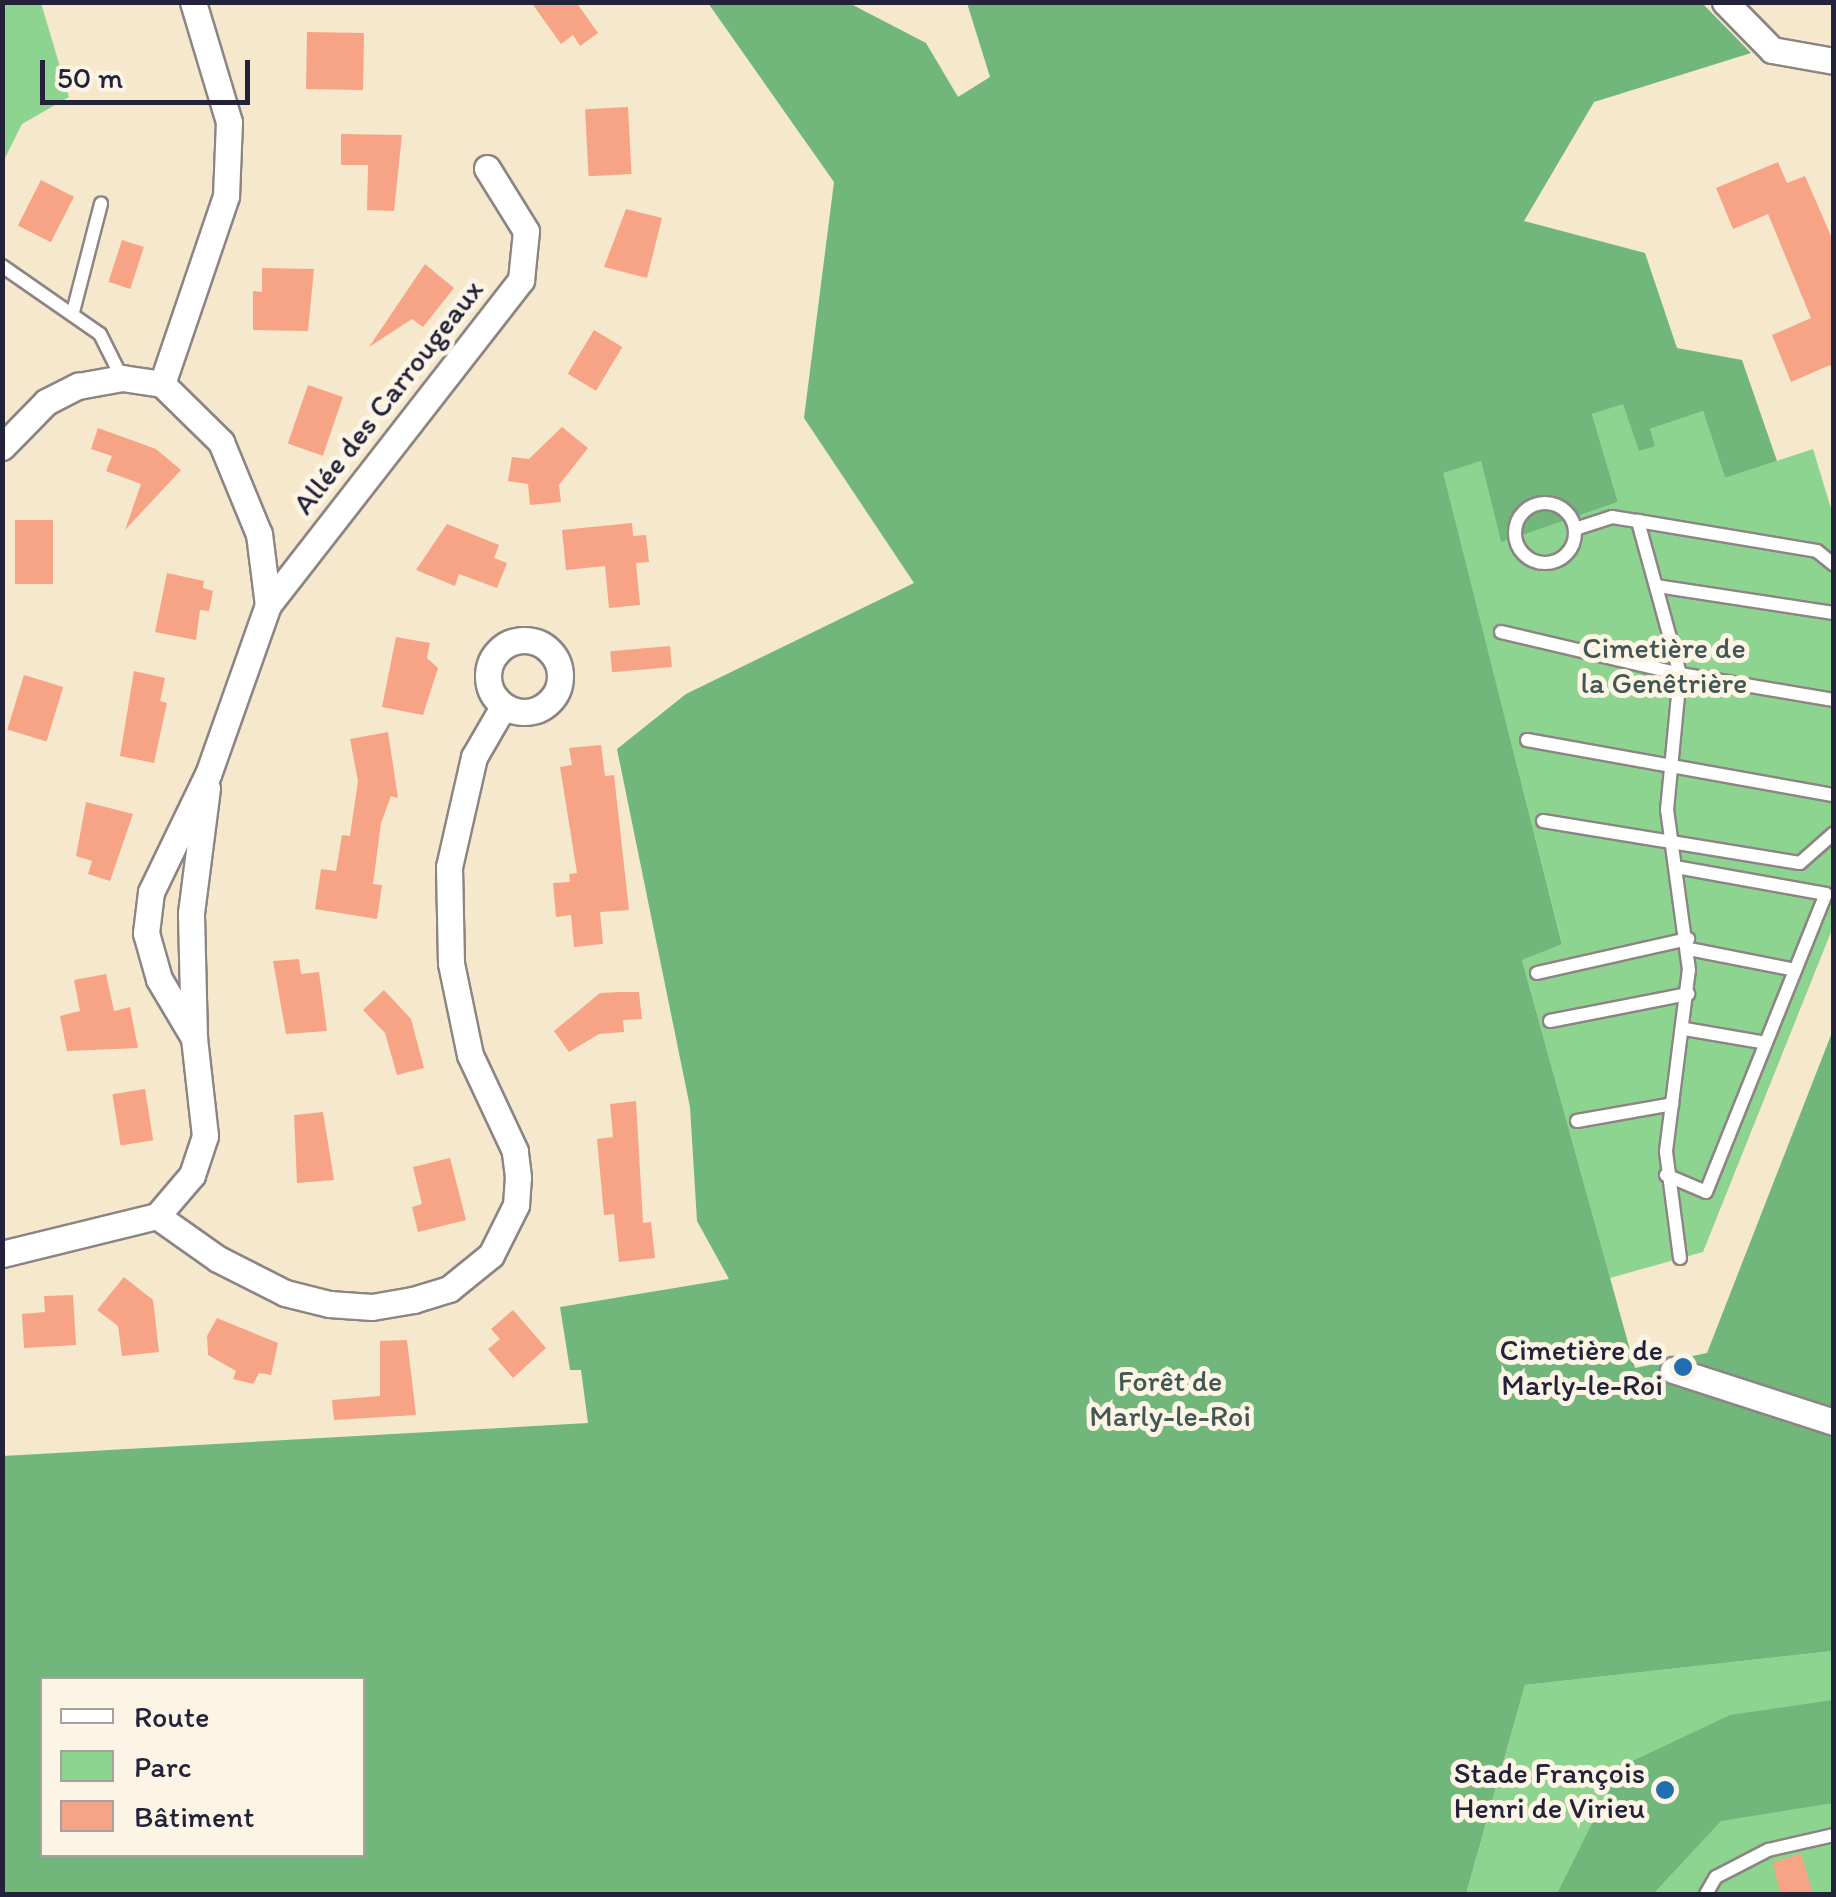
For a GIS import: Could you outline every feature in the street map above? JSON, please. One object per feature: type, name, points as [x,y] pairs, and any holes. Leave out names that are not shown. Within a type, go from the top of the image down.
[{"type":"street","points":[[162,384],[226,196],[229,122],[193,2]]},
{"type":"street","points":[[1725,2],[1772,50],[1834,61]]},
{"type":"street","name":"Allée des Carrougeaux","points":[[268,605],[521,280],[526,231],[487,168]]},
{"type":"street","points":[[2,447],[46,402],[78,386],[122,378],[162,384],[201,417],[236,468],[259,534],[268,605],[208,774],[151,892],[146,932],[159,980],[194,1038]]},
{"type":"street","points":[[157,1216],[218,1259],[285,1293],[330,1304],[372,1308],[413,1300],[449,1289],[492,1255],[516,1205],[518,1177],[514,1151],[470,1055],[451,963],[449,867],[474,758],[502,707]]},
{"type":"street","points":[[2,1254],[157,1216],[192,1175],[205,1136],[194,1038],[192,913],[208,774]]},
{"type":"street","points":[[1673,1370],[1834,1422]]},
{"type":"lane","points":[[73,312],[101,204]]},
{"type":"lane","points":[[2,266],[100,334],[122,378]]},
{"type":"lane","points":[[1575,529],[1558,506],[1539,504],[1522,514],[1516,542],[1528,558],[1546,563],[1564,556],[1575,529],[1612,517],[1817,551],[1834,565]]},
{"type":"lane","points":[[1638,521],[1680,674],[1669,766],[1670,842],[1688,944],[1688,994],[1666,1175],[1680,1258]]},
{"type":"lane","points":[[1657,586],[1834,613]]},
{"type":"lane","points":[[1500,632],[1680,674],[1834,700]]},
{"type":"lane","points":[[1527,740],[1834,795]]},
{"type":"lane","points":[[1544,821],[1800,863],[1834,834]]},
{"type":"lane","points":[[1666,1175],[1706,1192],[1826,894],[1676,867]]},
{"type":"lane","points":[[1537,973],[1688,944],[1795,970]]},
{"type":"lane","points":[[1550,1021],[1688,994]]},
{"type":"lane","points":[[1684,1029],[1766,1043]]},
{"type":"lane","points":[[1578,1121],[1673,1104]]},
{"type":"lane","points":[[1706,1894],[1716,1877],[1768,1850],[1834,1835]]},
{"type":"green space","points":[[3,2],[41,3],[69,97],[22,124],[3,162]]},
{"type":"green space","name":"Forêt de Marly-le-Roi","points":[[708,3],[849,3],[926,43],[958,97],[990,77],[967,3],[1702,3],[1751,53],[1594,102],[1524,221],[1645,253],[1677,348],[1742,360],[1777,461],[1725,478],[1703,411],[1650,429],[1655,446],[1639,451],[1623,404],[1592,414],[1618,502],[1501,542],[1481,461],[1443,473],[1562,944],[1522,960],[1635,1368],[1707,1353],[1833,1030],[1833,1651],[1525,1685],[1466,1894],[3,1894],[3,1456],[588,1423],[581,1370],[570,1370],[560,1307],[729,1279],[697,1221],[690,1107],[617,749],[686,694],[914,583],[804,418],[834,182]]},
{"type":"green space","name":"Cimetière de la Genêtrière","points":[[1624,403],[1639,450],[1650,429],[1703,411],[1725,478],[1813,449],[1833,515],[1833,927],[1703,1252],[1610,1278],[1522,960],[1562,943],[1442,472],[1481,461],[1501,541],[1618,502],[1592,414]]},
{"type":"green space","name":"Stade François Henri de Virieu","points":[[1833,1651],[1833,1894],[1466,1894],[1525,1685]]},
{"type":"green space","points":[[1833,1700],[1833,1803],[1721,1821],[1653,1894],[1557,1894],[1620,1767],[1730,1715]]},
{"type":"building","points":[[531,2],[576,2],[598,33],[580,46],[573,35],[561,44]]},
{"type":"building","points":[[307,32],[364,33],[363,90],[306,89]]},
{"type":"building","points":[[628,107],[632,174],[589,176],[585,109]]},
{"type":"building","points":[[341,134],[402,135],[394,211],[367,210],[368,165],[341,165]]},
{"type":"building","points":[[1778,162],[1787,183],[1805,176],[1834,243],[1834,371],[1830,365],[1791,382],[1772,335],[1811,318],[1768,214],[1733,229],[1716,188]]},
{"type":"building","points":[[41,180],[74,197],[51,242],[18,225]]},
{"type":"building","points":[[626,209],[662,218],[647,278],[604,267]]},
{"type":"building","points":[[122,240],[144,247],[130,289],[108,282]]},
{"type":"building","points":[[425,264],[454,288],[423,327],[412,319],[369,347]]},
{"type":"building","points":[[262,268],[314,269],[308,331],[253,330],[253,291],[262,292]]},
{"type":"building","points":[[594,330],[622,347],[596,391],[568,374]]},
{"type":"building","points":[[308,385],[343,397],[323,456],[288,444]]},
{"type":"building","points":[[562,427],[588,448],[559,485],[561,502],[530,505],[528,484],[508,481],[512,457],[529,459]]},
{"type":"building","points":[[98,428],[156,449],[181,470],[125,530],[141,484],[106,471],[112,456],[91,449]]},
{"type":"building","points":[[15,520],[53,520],[53,584],[15,584]]},
{"type":"building","points":[[632,523],[633,536],[646,535],[649,562],[636,563],[640,605],[609,608],[605,566],[566,570],[562,530]]},
{"type":"building","points":[[447,524],[499,545],[494,558],[507,563],[497,588],[459,574],[455,586],[416,570]]},
{"type":"building","points":[[167,573],[204,581],[203,588],[213,591],[209,611],[200,610],[196,640],[155,632]]},
{"type":"building","points":[[396,637],[430,643],[427,658],[438,668],[423,715],[382,707]]},
{"type":"building","points":[[670,646],[672,667],[612,672],[610,651]]},
{"type":"building","points":[[134,671],[165,678],[160,701],[167,703],[154,763],[120,756]]},
{"type":"building","points":[[24,675],[63,687],[47,741],[7,730]]},
{"type":"building","points":[[388,732],[398,798],[391,796],[381,823],[373,884],[382,885],[377,919],[315,909],[321,869],[336,871],[342,835],[350,836],[358,781],[350,739]]},
{"type":"building","points":[[601,745],[605,776],[614,775],[629,910],[600,912],[603,944],[574,947],[571,915],[556,917],[553,883],[570,882],[569,874],[577,873],[560,767],[572,765],[569,748]]},
{"type":"building","points":[[86,802],[133,814],[110,881],[88,874],[92,861],[76,856]]},
{"type":"building","points":[[299,959],[301,974],[319,972],[327,1031],[286,1034],[273,961]]},
{"type":"building","points":[[106,974],[114,1011],[130,1007],[138,1048],[67,1051],[60,1016],[80,1011],[74,980]]},
{"type":"building","points":[[384,990],[411,1019],[424,1068],[397,1075],[385,1033],[363,1010]]},
{"type":"building","points":[[639,992],[642,1019],[623,1020],[624,1032],[599,1034],[569,1052],[554,1031],[600,993]]},
{"type":"building","points":[[145,1089],[153,1140],[121,1146],[112,1094]]},
{"type":"building","points":[[636,1101],[643,1223],[651,1222],[655,1258],[619,1262],[614,1214],[604,1215],[597,1139],[613,1137],[610,1104]]},
{"type":"building","points":[[323,1112],[334,1180],[297,1183],[294,1115]]},
{"type":"building","points":[[450,1158],[466,1220],[418,1232],[412,1207],[422,1204],[413,1167]]},
{"type":"building","points":[[124,1277],[153,1300],[159,1352],[122,1356],[118,1326],[97,1310]]},
{"type":"building","points":[[73,1295],[76,1345],[24,1348],[22,1314],[45,1312],[44,1296]]},
{"type":"building","points":[[513,1310],[546,1348],[513,1378],[488,1349],[500,1339],[491,1329]]},
{"type":"building","points":[[217,1318],[278,1343],[271,1375],[259,1373],[253,1384],[233,1379],[236,1371],[208,1355],[207,1336]]},
{"type":"building","points":[[407,1340],[416,1415],[334,1420],[332,1400],[380,1396],[380,1341]]},
{"type":"building","points":[[1801,1854],[1813,1894],[1780,1894],[1773,1862]]},
{"type":"place","name":"Cimetière de Marly-le-Roi","points":[[1683,1367]]},
{"type":"place","name":"Stade François Henri de Virieu","points":[[1665,1790]]}]
